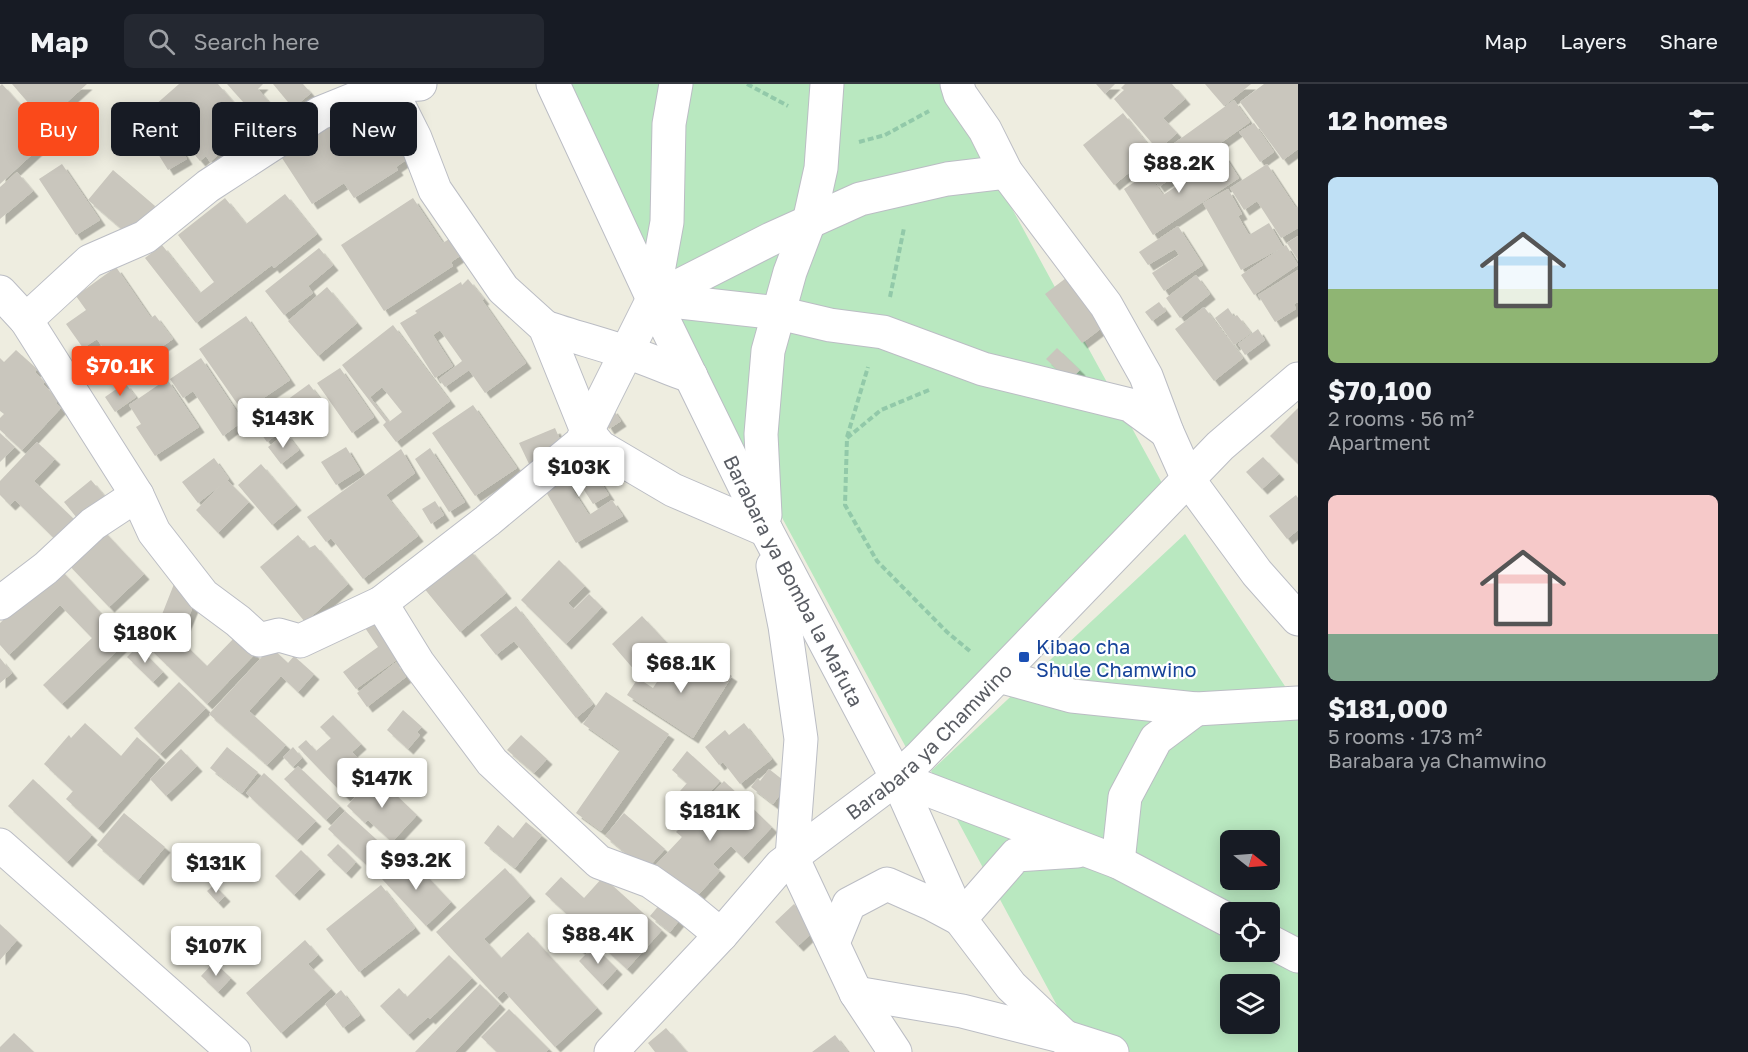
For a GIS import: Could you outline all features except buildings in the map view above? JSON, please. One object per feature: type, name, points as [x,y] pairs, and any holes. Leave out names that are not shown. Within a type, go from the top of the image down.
[{"type":"street","points":[[26,320],[90,261],[145,237],[208,186],[320,113],[387,85],[420,84]]},
{"type":"street","name":"Barabara ya Bomba la Mafuta","points":[[553,84],[653,299],[766,530],[897,778],[960,919],[1011,986],[1070,1044]]},
{"type":"street","points":[[0,292],[26,320],[137,495],[154,532],[203,595],[259,640],[279,635],[300,641],[381,603],[488,521],[581,443],[653,299],[667,222],[669,124],[676,84]]},
{"type":"street","points":[[827,84],[821,168],[809,222],[790,272],[768,351],[761,434],[766,530],[785,626],[801,739],[792,857],[856,993],[895,1052]]},
{"type":"street","points":[[957,84],[960,94],[985,130],[1006,172],[1106,305],[1146,376],[1188,479],[1257,573],[1298,619]]},
{"type":"street","points":[[387,85],[415,138],[435,190],[503,289],[544,327],[627,352],[691,376]]},
{"type":"street","points":[[653,299],[860,199],[947,179],[1006,172]]},
{"type":"street","points":[[653,299],[778,313],[830,325],[883,332],[983,369],[1130,405],[1167,432]]},
{"type":"street","points":[[544,327],[587,431],[600,447],[673,490],[766,530]]},
{"type":"street","name":"Barabara ya Chamwino","points":[[611,1052],[721,935],[781,865],[897,778],[1221,446],[1298,379]]},
{"type":"street","points":[[0,603],[46,568],[93,524],[137,495]]},
{"type":"street","points":[[381,603],[418,663],[492,762],[599,862],[650,881],[721,935]]},
{"type":"street","points":[[999,676],[1072,696],[1196,709],[1298,703]]},
{"type":"street","points":[[1118,862],[1125,797],[1156,739],[1196,709]]},
{"type":"street","points":[[897,778],[1118,862],[1220,916]]},
{"type":"street","points":[[0,845],[234,1052]]},
{"type":"street","points":[[833,943],[849,904],[887,884],[960,919],[1016,855],[1087,850]]},
{"type":"street","points":[[1280,947],[1298,956]]},
{"type":"street","points":[[856,993],[962,1011],[1070,1044],[1112,1052]]},
{"type":"path","points":[[983,369],[881,410],[847,438],[845,506],[877,561],[947,632],[999,676]]},
{"type":"green space","points":[[548,84],[944,84],[1174,505],[909,753]]},
{"type":"green space","points":[[1185,534],[1298,706],[1298,1052],[1082,1052],[931,771]]},
{"type":"place","name":"Kibao cha Shule Chamwino","points":[[1024,657]]}]
